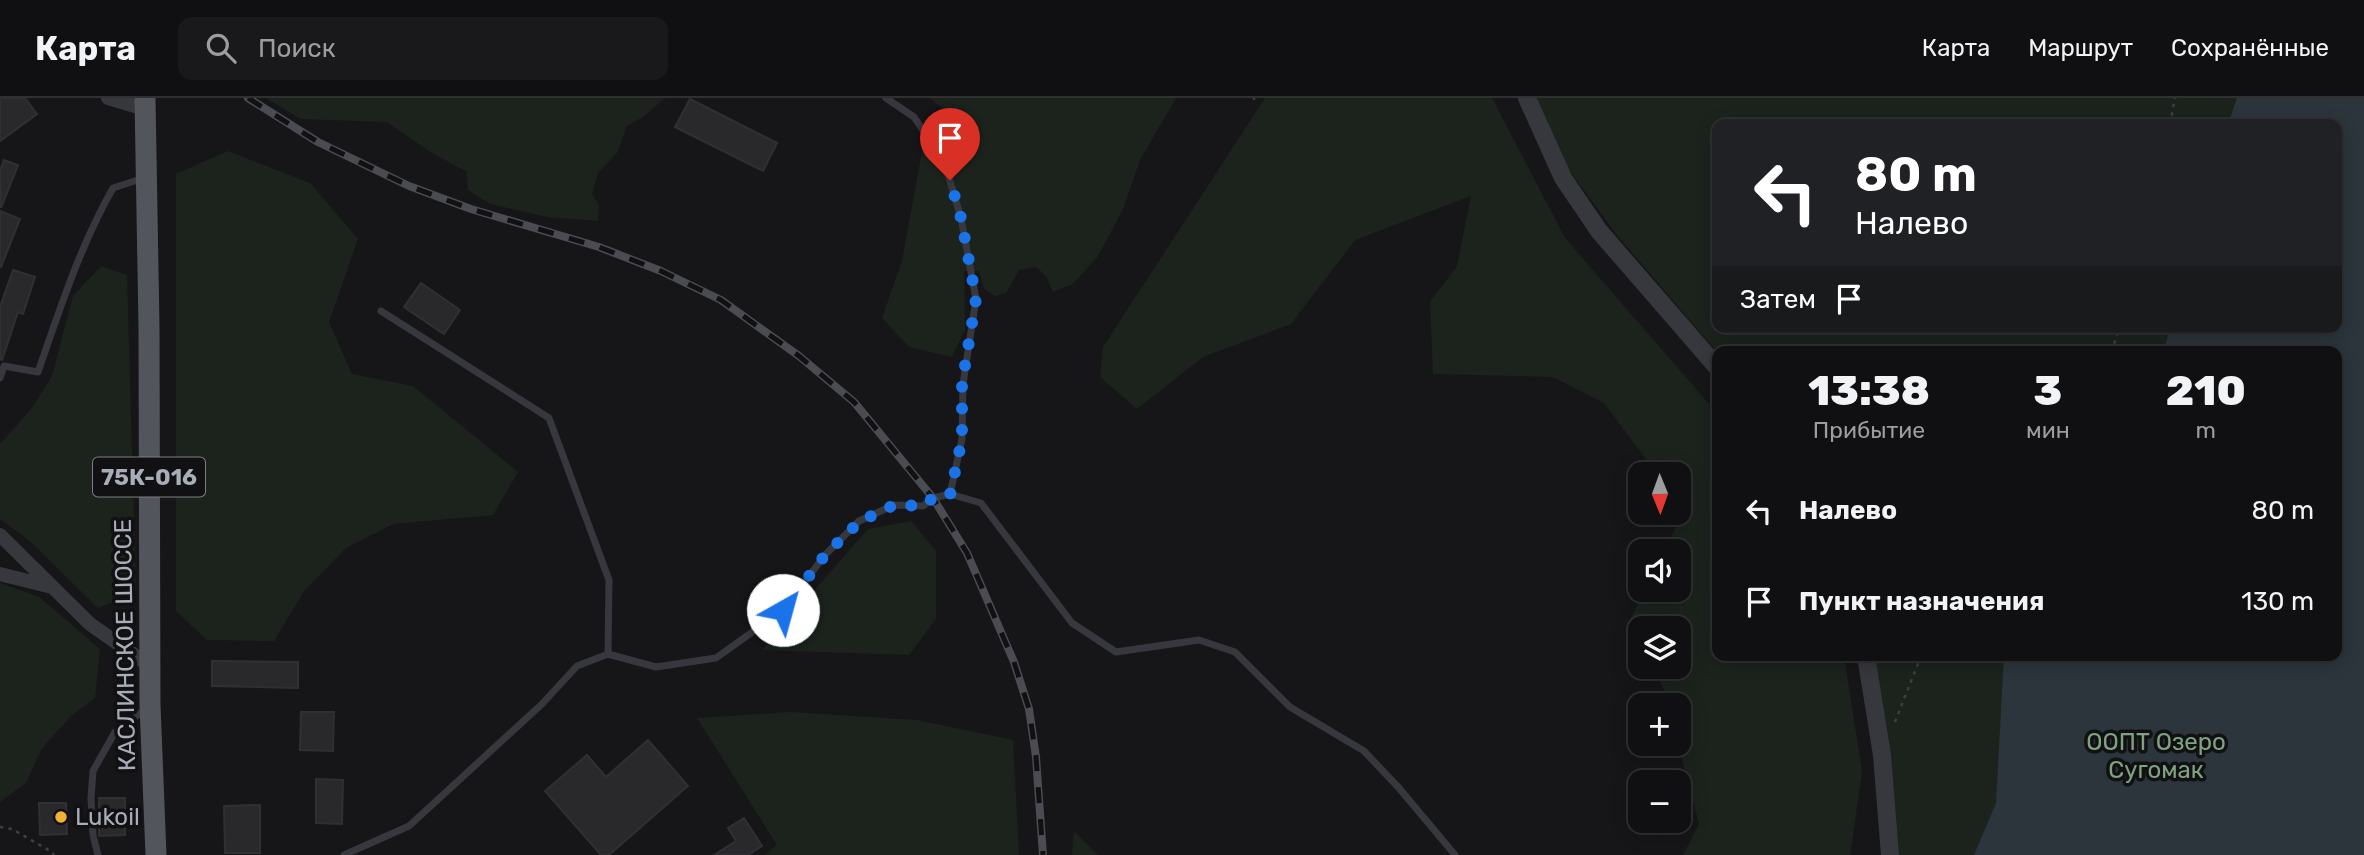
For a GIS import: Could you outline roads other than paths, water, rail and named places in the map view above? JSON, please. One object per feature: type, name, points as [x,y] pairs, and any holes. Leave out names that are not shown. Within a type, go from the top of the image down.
[{"type":"main road","name":"КАСЛИНСКОЕ ШОССЕ","points":[[145,104],[149,327],[150,705],[156,855]]},
{"type":"street","points":[[108,98],[145,104]]},
{"type":"street","points":[[1527,98],[1563,178],[1599,231],[1712,361]]},
{"type":"street","points":[[0,535],[90,624],[150,666]]},
{"type":"street","points":[[0,574],[53,588]]},
{"type":"street","points":[[1867,661],[1882,755],[1890,855]]},
{"type":"lane","points":[[886,98],[914,117],[944,162],[961,218],[976,299],[962,384],[962,439],[950,495]]},
{"type":"lane","points":[[0,378],[4,366],[38,372],[71,274],[93,223],[113,188],[145,178]]},
{"type":"lane","points":[[381,311],[549,418],[609,580],[608,654]]},
{"type":"lane","points":[[344,855],[409,826],[542,704],[577,666],[608,654],[656,667],[716,658],[783,610],[825,555],[859,522],[894,505],[923,506],[933,498],[950,495],[981,503],[1072,624],[1116,652],[1199,640],[1235,652],[1290,707],[1364,751],[1455,855]]},
{"type":"lane","points":[[98,855],[93,835],[93,771],[115,732],[150,705]]},
{"type":"railway","points":[[248,98],[318,142],[409,186],[471,209],[599,247],[661,271],[721,300],[799,356],[854,402],[933,498],[967,553],[1014,662],[1029,709],[1036,757],[1043,855]]},
{"type":"place","name":"Lukoil","points":[[61,817]]},
{"type":"park label","name":"ООПТ Озеро Сугомак","points":[[2156,756]]}]
